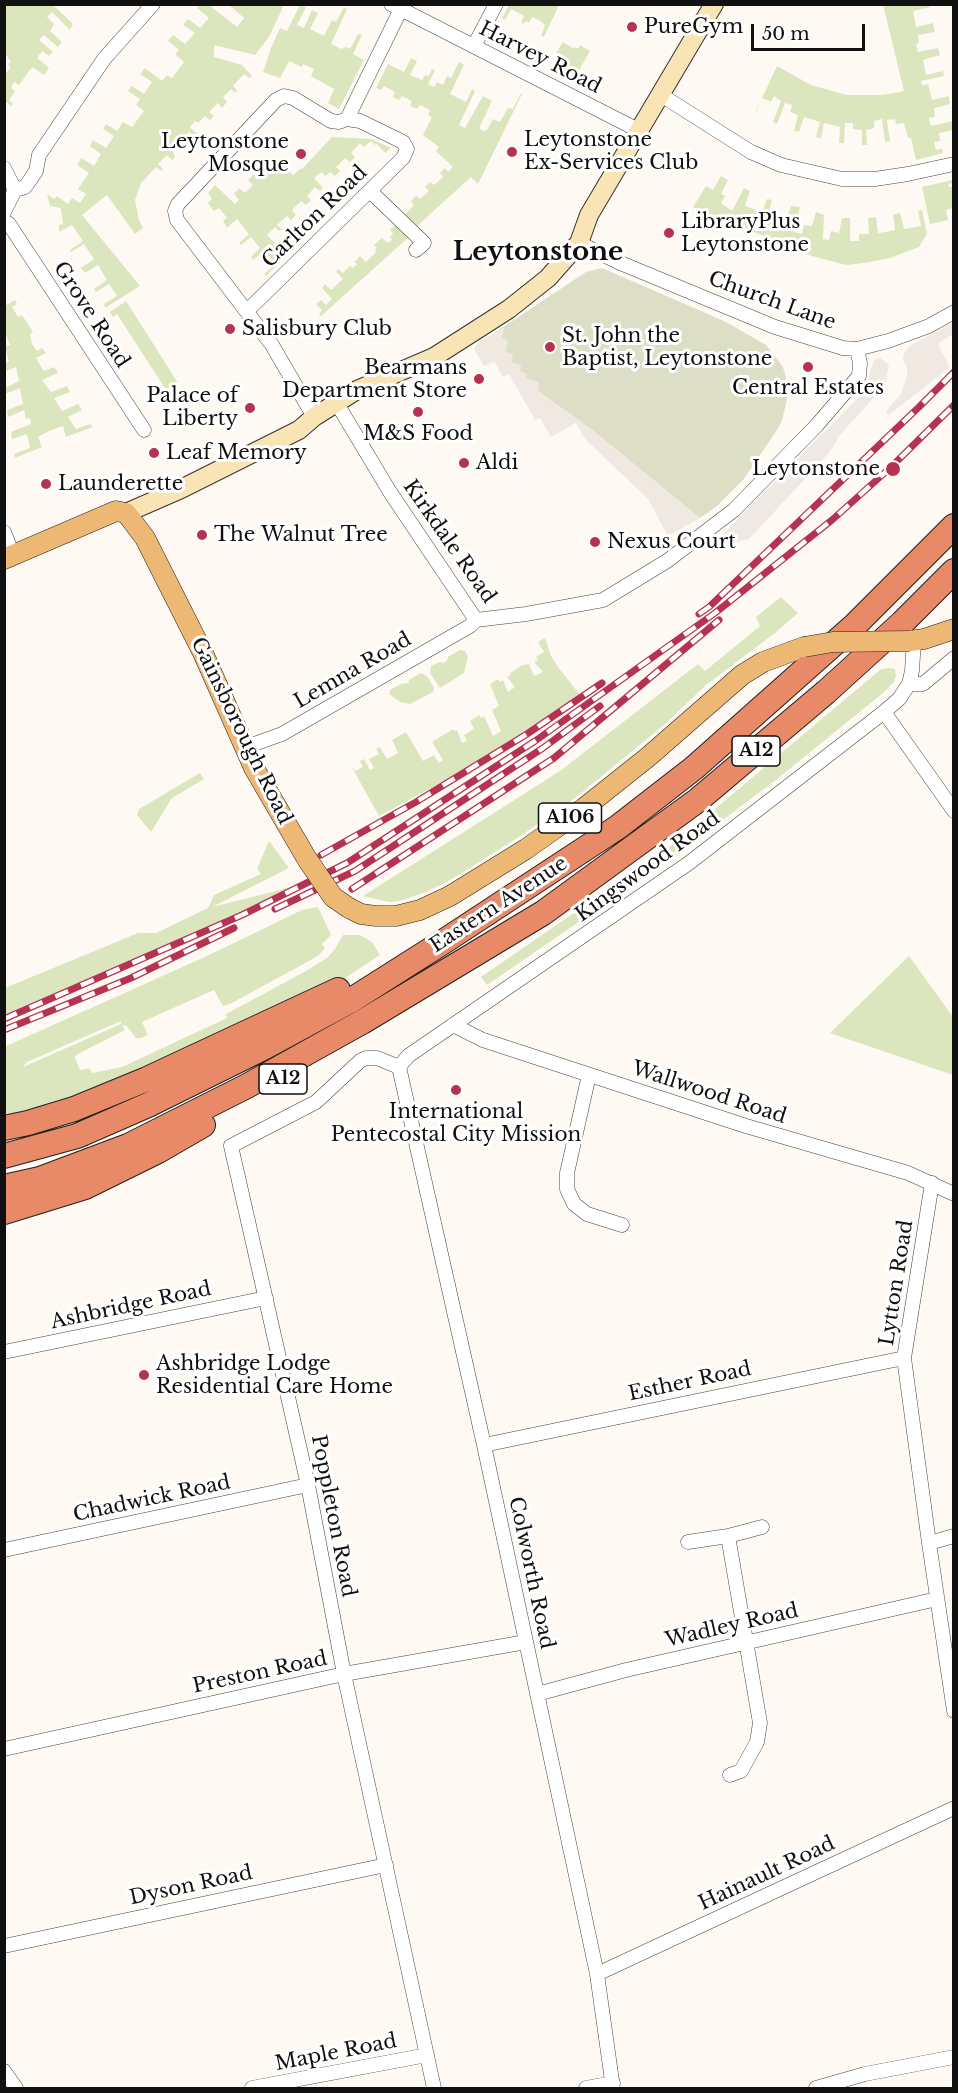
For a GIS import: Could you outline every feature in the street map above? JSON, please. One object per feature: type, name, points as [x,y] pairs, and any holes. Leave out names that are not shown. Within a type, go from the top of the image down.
[{"type":"highway","name":"Eastern Avenue","points":[[4,1156],[77,1136],[265,1047],[350,1000],[524,889],[618,826],[694,768],[855,625],[954,526]]},
{"type":"highway","name":"Eastern Avenue","points":[[4,1187],[40,1179],[118,1150],[237,1091],[362,1022],[543,913],[698,800],[826,692],[902,623],[954,571]]},
{"type":"highway","name":"A12","points":[[4,1128],[74,1109],[147,1079],[343,988],[524,889]]},
{"type":"highway","name":"A12","points":[[4,1212],[85,1187],[158,1151],[465,972],[543,913]]},
{"type":"main road","points":[[9,557],[116,511],[126,513]]},
{"type":"main road","name":"Gainsborough Road","points":[[126,513],[145,538],[170,586],[246,750],[293,837],[333,897],[362,914],[396,916],[420,910],[450,896],[526,849],[584,808],[648,758],[742,675],[763,662],[804,647],[833,642],[912,641]]},
{"type":"main road","name":"A106","points":[[912,641],[954,629]]},
{"type":"street","points":[[15,190],[25,188],[36,171],[39,155],[104,59],[153,4]]},
{"type":"street","points":[[474,46],[496,4]]},
{"type":"street","points":[[126,513],[181,489],[299,430],[336,402],[385,377],[434,357],[473,334],[548,278],[579,243],[589,215],[714,4]]},
{"type":"street","points":[[314,417],[272,345],[177,220],[175,212],[178,204],[276,100],[284,96],[293,98],[332,121],[339,122],[347,119],[396,7]]},
{"type":"street","name":"Harvey Road","points":[[396,7],[640,130]]},
{"type":"street","points":[[661,95],[751,152],[791,167],[842,179],[875,179],[954,164]]},
{"type":"street","name":"Carlton Road","points":[[247,311],[403,158],[407,149],[403,142],[360,121],[347,119]]},
{"type":"street","points":[[4,168],[15,190]]},
{"type":"street","points":[[4,212],[15,190]]},
{"type":"street","points":[[370,190],[424,243],[416,250]]},
{"type":"street","name":"Grove Road","points":[[4,221],[9,224],[144,430]]},
{"type":"street","name":"Church Lane","points":[[579,243],[618,262],[775,327],[826,344],[858,349],[929,326],[954,312]]},
{"type":"street","name":"Kirkdale Road","points":[[336,402],[390,492],[476,620],[526,614],[603,600],[667,561],[734,510],[817,425],[859,376],[858,349]]},
{"type":"street","points":[[4,532],[9,557]]},
{"type":"street","name":"Lemna Road","points":[[246,750],[257,743],[282,734],[470,626],[476,620]]},
{"type":"street","points":[[909,684],[912,671],[912,641]]},
{"type":"street","name":"Kingswood Road","points":[[399,1067],[408,1056],[689,863],[884,712],[899,699],[909,684],[923,684],[954,658]]},
{"type":"street","points":[[884,712],[954,811]]},
{"type":"street","name":"Wallwood Road","points":[[453,1025],[483,1040],[589,1075],[746,1126],[908,1173],[954,1194]]},
{"type":"street","name":"Poppleton Road","points":[[399,1067],[372,1058],[360,1061],[316,1102],[231,1146],[308,1485],[344,1674],[434,2088]]},
{"type":"street","name":"Colworth Road","points":[[399,1067],[484,1445],[597,1974],[613,2086]]},
{"type":"street","points":[[589,1075],[567,1173],[567,1189],[574,1204],[587,1214],[622,1225]]},
{"type":"street","name":"Lytton Road","points":[[932,1183],[904,1358],[928,1543],[954,1711]]},
{"type":"street","name":"Ashbridge Road","points":[[4,1352],[266,1298]]},
{"type":"street","name":"Esther Road","points":[[484,1445],[904,1358]]},
{"type":"street","name":"Chadwick Road","points":[[4,1550],[308,1485]]},
{"type":"street","points":[[688,1542],[728,1536],[762,1527]]},
{"type":"street","points":[[728,1536],[760,1723],[757,1742],[741,1771],[730,1775]]},
{"type":"street","points":[[928,1543],[954,1536]]},
{"type":"street","name":"Wadley Road","points":[[537,1694],[626,1670],[937,1599]]},
{"type":"street","name":"Preston Road","points":[[4,1749],[344,1674],[526,1642]]},
{"type":"street","name":"Hainault Road","points":[[597,1974],[954,1808]]},
{"type":"street","name":"Dyson Road","points":[[4,1946],[386,1865]]},
{"type":"street","name":"Maple Road","points":[[252,2088],[427,2055]]},
{"type":"street","points":[[816,2088],[865,2074],[954,2057]]},
{"type":"street","points":[[4,2071],[16,2088]]},
{"type":"street","points":[[586,2088],[613,2086]]},
{"type":"green space","points":[[5,4],[53,5],[73,24],[70,30],[52,12],[47,17],[54,24],[50,31],[62,42],[58,47],[44,35],[39,40],[53,52],[49,56],[42,51],[37,58],[49,68],[44,75],[32,67],[19,85],[14,82],[11,88],[15,91],[9,100],[13,104],[11,106],[5,101],[5,74],[11,62],[7,56],[5,57]]},
{"type":"green space","points":[[509,4],[559,5],[544,37],[541,36],[545,25],[539,20],[532,17],[529,23],[525,21],[524,24],[521,22],[524,16],[511,9],[505,20],[502,18]]},
{"type":"green space","points":[[200,5],[209,5],[237,27],[244,18],[229,5],[284,5],[269,37],[255,55],[214,45],[214,57],[242,65],[252,76],[249,78],[244,74],[233,86],[237,90],[235,93],[231,89],[223,97],[227,102],[222,108],[218,103],[209,112],[214,116],[210,120],[205,116],[198,123],[195,121],[190,127],[197,134],[194,136],[189,132],[172,150],[175,157],[172,160],[167,155],[158,164],[163,169],[161,171],[156,167],[141,183],[135,200],[143,228],[135,234],[107,195],[82,215],[140,286],[105,308],[104,304],[117,296],[109,284],[96,292],[94,289],[107,280],[98,265],[85,273],[81,268],[94,259],[84,244],[71,252],[70,250],[83,241],[72,225],[59,232],[59,225],[63,224],[61,208],[50,206],[47,194],[54,199],[57,196],[68,204],[72,198],[80,203],[86,194],[78,189],[89,173],[77,165],[81,158],[94,166],[101,154],[90,146],[93,140],[106,148],[114,136],[103,129],[106,124],[117,131],[123,122],[132,127],[144,111],[136,105],[140,99],[128,91],[132,86],[144,94],[152,82],[140,74],[145,68],[162,81],[167,75],[172,78],[184,62],[175,54],[179,50],[168,41],[173,35],[185,44],[195,33],[183,25],[188,19],[200,28],[209,18],[197,8]]},
{"type":"green space","points":[[300,5],[306,7],[297,25],[304,28],[312,10],[318,13],[310,29],[324,36],[332,20],[336,22],[344,7],[347,9],[331,44],[341,49],[346,47],[350,49],[358,34],[362,35],[353,54],[364,60],[339,109],[328,103],[334,89],[311,76],[314,69],[289,61],[280,78],[263,72],[280,28],[287,31]]},
{"type":"green space","points":[[883,5],[929,5],[930,7],[913,11],[916,27],[933,23],[935,32],[918,35],[919,43],[916,44],[918,52],[938,48],[940,55],[923,60],[926,75],[943,71],[944,76],[921,81],[922,85],[928,84],[932,100],[949,96],[950,104],[934,108],[935,117],[929,118],[931,126],[953,121],[953,130],[939,133],[940,141],[934,142],[936,150],[942,149],[943,153],[916,160],[911,138],[908,138],[904,123],[896,124],[895,119],[887,120],[890,141],[885,142],[882,119],[874,121],[874,128],[866,130],[867,145],[862,145],[862,130],[853,129],[853,123],[845,123],[844,143],[839,143],[840,127],[824,123],[821,138],[819,138],[816,137],[820,122],[804,117],[799,132],[794,131],[798,115],[790,112],[792,105],[785,103],[777,124],[773,122],[781,101],[774,96],[771,102],[762,98],[777,66],[811,85],[847,95],[882,95],[904,91]]},
{"type":"green space","points":[[563,42],[574,49],[575,47],[578,49],[580,45],[590,51],[574,79],[561,73],[567,63],[557,58],[556,53]]},
{"type":"green space","points":[[411,58],[417,61],[410,75],[422,80],[425,75],[429,76],[432,69],[435,70],[428,84],[434,87],[437,82],[443,85],[447,76],[451,78],[459,62],[464,65],[450,94],[466,102],[472,89],[475,91],[459,125],[465,128],[483,96],[492,101],[480,126],[480,129],[484,131],[493,119],[500,122],[508,108],[513,109],[522,94],[478,184],[471,177],[416,227],[403,216],[414,205],[411,201],[416,196],[420,199],[429,191],[425,187],[430,182],[434,185],[443,177],[440,173],[445,168],[448,172],[453,167],[436,151],[439,147],[423,135],[432,117],[428,115],[430,110],[420,105],[417,109],[410,106],[412,101],[402,96],[399,100],[393,97],[395,92],[384,86],[381,90],[376,88],[388,64],[404,72]]},
{"type":"green space","points":[[332,137],[371,139],[391,148],[385,153],[371,141],[364,147],[360,143],[351,153],[355,157],[350,162],[345,158],[336,167],[340,171],[335,176],[330,172],[326,176],[321,172],[314,178],[323,188],[320,191],[315,187],[307,196],[311,200],[306,205],[301,201],[292,210],[296,215],[291,220],[287,216],[277,225],[282,229],[279,231],[275,227],[267,235],[287,256],[266,276],[264,274],[276,264],[264,251],[253,260],[251,257],[260,248],[251,237],[241,245],[239,243],[249,234],[237,219],[227,228],[223,221],[227,218],[219,208],[214,211],[208,203],[212,199],[208,193],[215,185],[235,204],[239,200],[234,194],[239,188],[245,193],[253,185],[248,180],[254,174],[259,179],[267,170],[262,165],[267,160],[272,164],[276,160],[293,175],[302,169]]},
{"type":"green space","points":[[721,176],[728,180],[721,194],[725,196],[721,203],[732,211],[744,188],[750,191],[745,206],[762,212],[767,199],[772,200],[768,215],[786,221],[791,206],[800,207],[794,232],[802,234],[804,225],[812,226],[816,212],[824,215],[823,239],[829,240],[831,231],[839,233],[842,218],[850,218],[850,241],[859,241],[859,234],[869,234],[868,218],[876,217],[878,233],[886,232],[895,230],[893,215],[900,213],[904,229],[921,226],[918,211],[922,210],[927,234],[919,247],[890,258],[864,263],[846,265],[812,256],[693,207],[706,186],[713,190]]},
{"type":"green space","points":[[953,180],[953,183],[948,184],[952,187],[954,194],[953,208],[946,210],[948,220],[930,224],[922,187]]},
{"type":"green space","points":[[397,223],[410,236],[321,316],[319,314],[322,310],[316,304],[321,300],[326,305],[332,299],[322,288],[325,284],[331,290],[343,279],[336,272],[338,269],[343,273],[350,266],[353,268],[357,264],[354,262],[360,256],[366,262],[376,252],[377,248],[374,245],[382,238],[388,243],[392,240],[390,237],[393,233],[390,230]]},
{"type":"green space","points":[[602,268],[726,322],[766,345],[783,367],[789,390],[782,421],[743,480],[716,507],[700,518],[591,429],[538,391],[505,358],[491,335],[586,272]]},
{"type":"green space","points":[[15,300],[17,304],[12,307],[18,317],[22,315],[33,332],[30,334],[32,344],[37,351],[42,348],[46,353],[36,358],[40,365],[44,371],[54,367],[58,373],[42,380],[51,392],[67,386],[70,392],[54,398],[62,411],[78,404],[82,410],[68,417],[76,429],[90,424],[93,427],[66,437],[63,426],[49,431],[38,437],[42,447],[15,458],[14,454],[30,448],[27,434],[12,439],[11,432],[31,424],[30,418],[26,419],[24,410],[8,417],[7,410],[23,404],[20,388],[5,394],[5,388],[19,381],[16,367],[4,372],[5,363],[9,362],[5,346],[10,345],[5,332],[5,302],[7,305]]},
{"type":"green space","points":[[126,301],[178,383],[178,391],[170,396],[117,314],[113,317],[110,312]]},
{"type":"green space","points":[[781,597],[798,613],[706,685],[664,725],[575,798],[516,839],[447,882],[426,892],[400,901],[389,902],[363,896],[560,771],[698,664],[705,671],[760,626],[756,617]]},
{"type":"green space","points":[[545,638],[551,656],[580,695],[450,778],[379,816],[350,764],[355,771],[363,767],[360,761],[364,759],[370,770],[374,768],[369,759],[379,754],[376,749],[380,747],[387,759],[398,753],[392,740],[406,732],[423,761],[434,755],[439,763],[443,760],[432,742],[453,729],[457,730],[462,743],[467,741],[464,735],[474,729],[470,721],[479,715],[481,718],[484,716],[493,736],[501,731],[492,710],[499,706],[490,684],[498,679],[500,682],[503,680],[508,692],[515,687],[507,677],[522,665],[529,664],[534,676],[543,672],[534,662],[538,660],[536,657],[544,652],[538,642]]},
{"type":"green space","points":[[460,650],[465,651],[468,657],[464,673],[440,688],[430,673],[431,666],[447,661],[448,657]]},
{"type":"green space","points":[[881,669],[895,669],[896,676],[894,682],[883,693],[777,779],[682,851],[487,985],[481,977],[671,846]]},
{"type":"green space","points":[[421,673],[427,676],[434,688],[433,692],[410,704],[400,702],[389,694],[390,690],[401,684],[409,683],[409,680]]},
{"type":"green space","points":[[200,773],[204,779],[172,798],[151,832],[137,815],[139,809]]},
{"type":"green space","points":[[269,841],[289,868],[212,907],[300,885],[266,904],[250,908],[5,1022],[5,988],[138,933],[156,933],[208,908],[214,895],[261,874],[257,869]]},
{"type":"green space","points":[[318,907],[331,935],[322,944],[325,948],[318,956],[232,1003],[223,1006],[214,990],[142,1022],[148,1035],[141,1038],[136,1038],[127,1026],[122,1025],[125,1030],[76,1055],[80,1070],[89,1068],[92,1073],[122,1067],[227,1018],[226,1014],[327,958],[343,935],[360,935],[372,942],[380,955],[341,981],[130,1079],[5,1122],[4,1047],[207,956],[302,910]],"holes":[[[121,1021],[121,1024],[23,1067],[27,1062]]]},
{"type":"green space","points":[[909,956],[953,1017],[953,1075],[830,1033]]},
{"type":"shaded area","points":[[953,323],[953,334],[938,345],[950,367],[889,415],[886,411],[901,394],[907,376],[907,368],[903,360],[904,353],[911,345]]},
{"type":"shaded area","points":[[505,327],[502,337],[508,341],[506,352],[513,354],[511,362],[521,365],[520,371],[527,374],[526,378],[539,382],[538,391],[591,429],[700,518],[668,536],[648,499],[585,439],[576,423],[551,437],[540,418],[535,420],[509,374],[503,377],[494,361],[484,366],[474,348],[479,342]]},
{"type":"shaded area","points":[[880,358],[889,365],[885,385],[840,435],[829,453],[749,539],[730,543],[717,540],[862,394],[875,359]]},
{"type":"railway","points":[[699,614],[709,607],[954,372]]},
{"type":"railway","points":[[4,1019],[242,915],[347,863],[535,741],[715,613],[832,520],[890,468],[954,405]]},
{"type":"railway","points":[[352,889],[554,758],[719,620]]},
{"type":"railway","points":[[321,855],[416,802],[527,734],[602,683]]},
{"type":"railway","points":[[275,909],[355,871],[543,748],[600,706]]},
{"type":"railway","points":[[4,1030],[131,978],[234,928]]},
{"type":"place","name":"PureGym","points":[[632,27]]},
{"type":"place","name":"Leytonstone Ex-Services Club","points":[[512,152]]},
{"type":"place","name":"Leytonstone Mosque","points":[[301,154]]},
{"type":"place","name":"LibraryPlus Leytonstone","points":[[669,233]]},
{"type":"place","name":"Salisbury Club","points":[[230,329]]},
{"type":"place","name":"St. John the Baptist, Leytonstone","points":[[550,347]]},
{"type":"place","name":"Central Estates","points":[[808,367]]},
{"type":"place","name":"Bearmans Department Store","points":[[479,379]]},
{"type":"place","name":"Palace of Liberty","points":[[250,408]]},
{"type":"place","name":"M&S Food","points":[[418,412]]},
{"type":"place","name":"Leaf Memory","points":[[154,453]]},
{"type":"place","name":"Aldi","points":[[464,463]]},
{"type":"place","name":"Leytonstone","points":[[893,469]]},
{"type":"place","name":"Launderette","points":[[46,484]]},
{"type":"place","name":"The Walnut Tree","points":[[202,535]]},
{"type":"place","name":"Nexus Court","points":[[595,542]]},
{"type":"place","name":"International Pentecostal City Mission","points":[[456,1090]]},
{"type":"place","name":"Ashbridge Lodge Residential Care Home","points":[[144,1375]]},
{"type":"district","name":"Leytonstone","points":[[538,253]]}]
